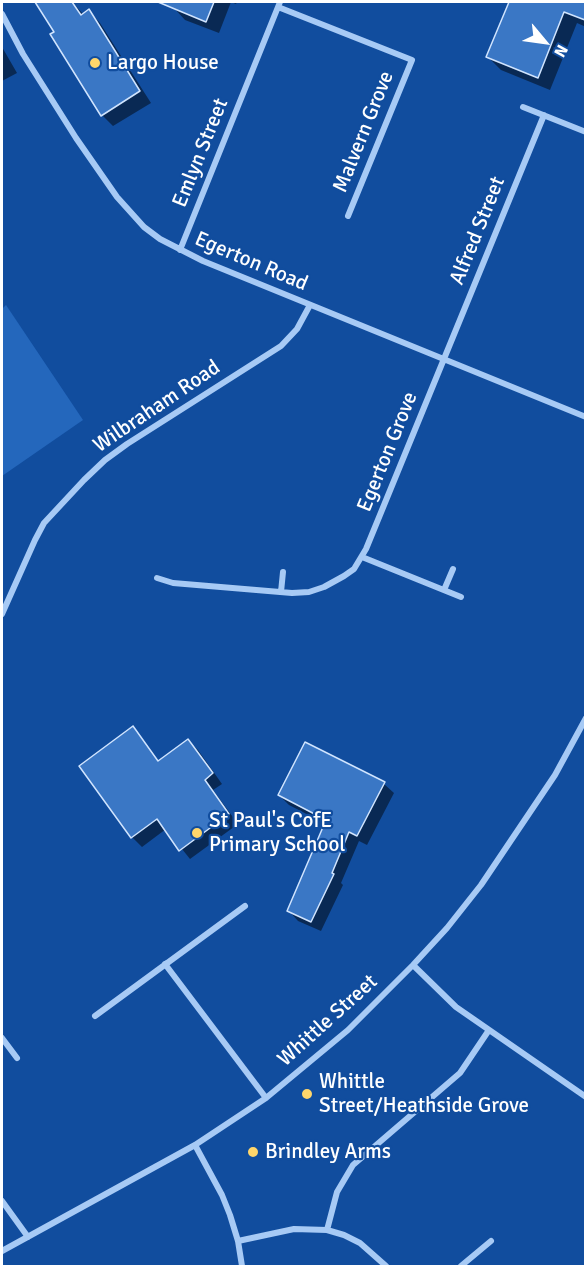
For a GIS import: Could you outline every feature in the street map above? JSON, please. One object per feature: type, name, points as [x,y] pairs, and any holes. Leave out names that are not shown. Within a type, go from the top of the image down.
[{"type":"street","name":"Malvern Grove","points":[[279,4],[412,60],[348,216]]},
{"type":"street","name":"Emlyn Street","points":[[180,250],[279,4]]},
{"type":"street","name":"Egerton Road","points":[[2,14],[23,54],[70,129],[117,197],[144,227],[180,250],[585,417]]},
{"type":"street","points":[[523,107],[585,132]]},
{"type":"street","name":"Alfred Street","points":[[444,359],[544,115]]},
{"type":"street","name":"Wilbraham Road","points":[[2,614],[44,524],[84,480],[105,460],[127,444],[281,346],[297,329],[310,304]]},
{"type":"street","name":"Egerton Grove","points":[[157,578],[173,583],[281,592],[309,591],[324,587],[354,569],[362,557],[444,359]]},
{"type":"street","points":[[362,557],[461,597]]},
{"type":"street","points":[[444,590],[453,569]]},
{"type":"street","points":[[281,592],[283,572]]},
{"type":"street","name":"Whittle Street","points":[[2,1251],[195,1145],[266,1098],[348,1030],[447,928],[481,885],[515,838],[555,775],[585,718]]},
{"type":"street","points":[[95,1016],[245,906]]},
{"type":"street","points":[[165,964],[266,1098]]},
{"type":"street","points":[[413,965],[441,993],[489,1030],[585,1097]]},
{"type":"street","points":[[327,1230],[337,1192],[353,1166],[460,1073],[489,1030]]},
{"type":"street","points":[[2,1040],[17,1058]]},
{"type":"street","points":[[195,1145],[222,1195],[238,1241],[242,1266]]},
{"type":"street","points":[[2,1201],[28,1237]]},
{"type":"street","points":[[238,1241],[294,1229],[327,1230],[344,1234],[360,1243],[386,1266]]},
{"type":"street","points":[[461,1266],[491,1241]]},
{"type":"shaded area","points":[[6,305],[83,420],[2,476],[2,309]]},
{"type":"building","name":"Largo House","points":[[35,2],[72,2],[81,15],[89,9],[140,91],[101,116],[50,34],[54,32]]},
{"type":"building","points":[[158,2],[214,2],[206,22]]},
{"type":"building","points":[[509,2],[585,2],[585,20],[564,12],[538,78],[486,57]]},
{"type":"building","points":[[133,726],[158,761],[188,739],[213,773],[205,780],[229,814],[179,851],[157,819],[131,838],[79,766]]},
{"type":"building","points":[[305,742],[385,782],[357,836],[349,832],[332,873],[334,874],[311,922],[287,911],[326,820],[278,795]]},
{"type":"place","name":"Largo House","points":[[95,63]]},
{"type":"place","name":"St Paul's CofE Primary School","points":[[197,833]]},
{"type":"place","name":"Whittle Street/Heathside Grove","points":[[307,1094]]},
{"type":"place","name":"Brindley Arms","points":[[253,1152]]}]
